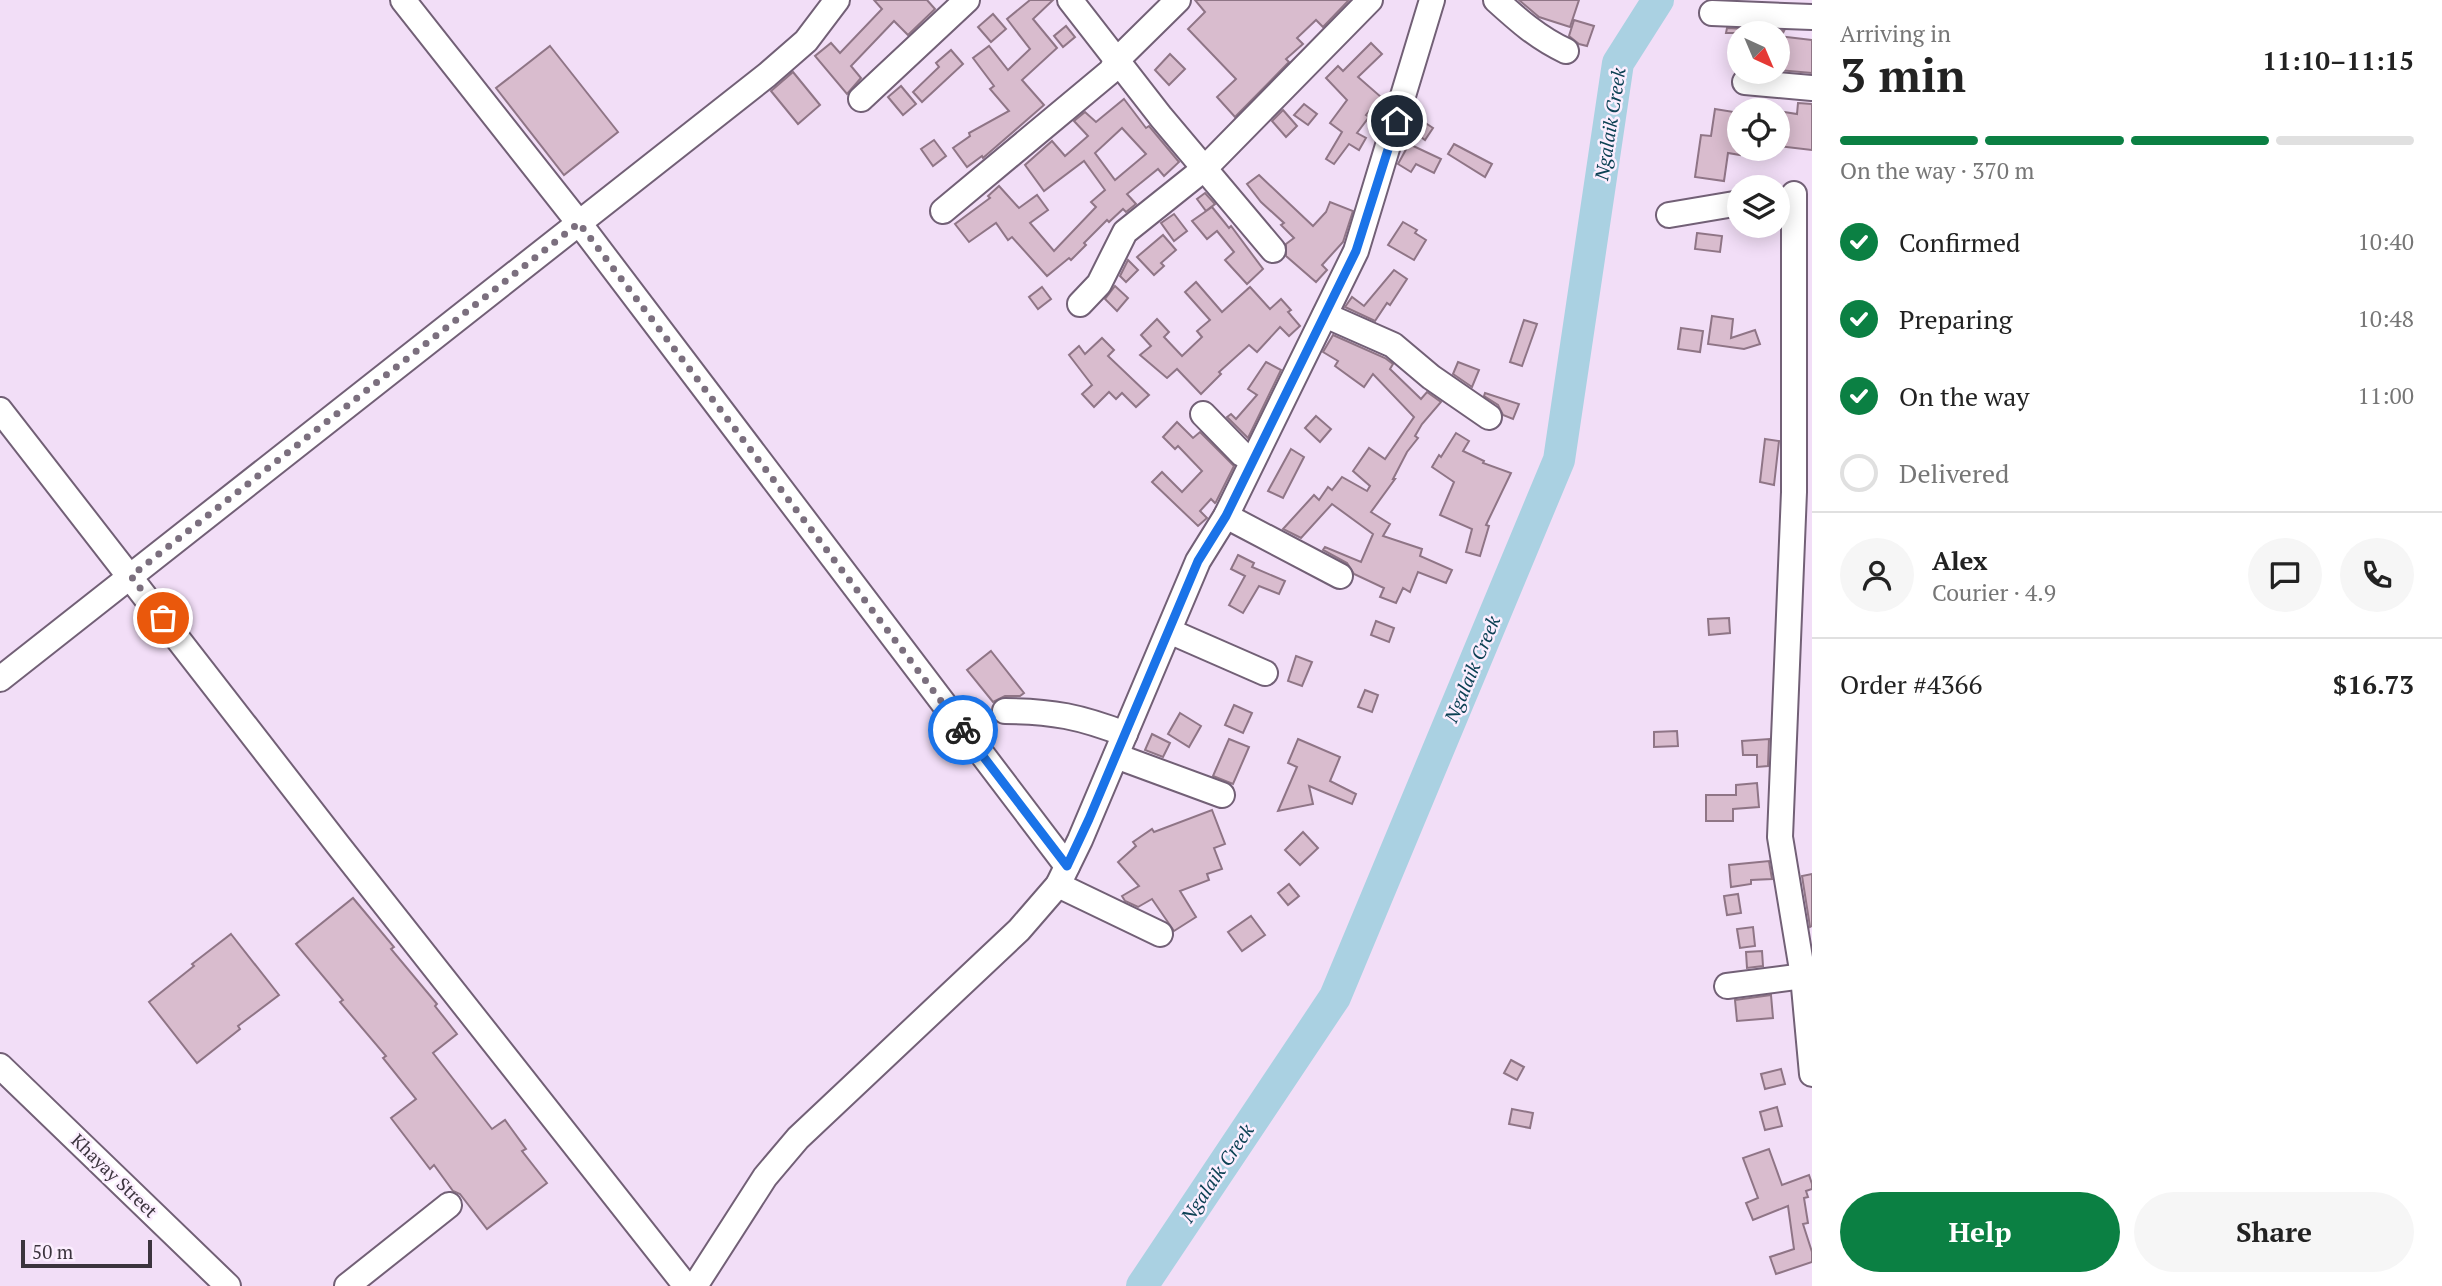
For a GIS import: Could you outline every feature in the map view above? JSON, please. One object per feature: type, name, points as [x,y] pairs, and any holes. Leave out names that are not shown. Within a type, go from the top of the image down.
[{"type":"street","points":[[403,0],[579,223],[1063,876],[1160,934]]},
{"type":"street","points":[[0,679],[806,41],[837,0]]},
{"type":"street","points":[[861,99],[967,0]]},
{"type":"street","points":[[1070,0],[1116,61],[1273,250]]},
{"type":"street","points":[[943,211],[1111,71],[1116,61],[1178,0]]},
{"type":"street","points":[[1080,304],[1100,284],[1125,232],[1205,167],[1370,0]]},
{"type":"street","points":[[695,1286],[758,1188],[798,1138],[1019,930],[1063,876],[1198,561],[1226,516],[1356,251],[1432,0]]},
{"type":"street","points":[[1496,0],[1546,42],[1566,51]]},
{"type":"street","points":[[1712,13],[1812,17]]},
{"type":"street","points":[[1767,84],[1812,88]]},
{"type":"street","points":[[1795,194],[1803,491],[1780,837],[1808,975],[1812,1074]]},
{"type":"street","points":[[1669,215],[1727,205]]},
{"type":"street","points":[[1325,316],[1393,345],[1432,377],[1489,417]]},
{"type":"street","points":[[0,410],[686,1286]]},
{"type":"street","points":[[1203,414],[1236,448],[1253,460]]},
{"type":"street","points":[[1226,516],[1340,576]]},
{"type":"street","points":[[1169,631],[1265,673]]},
{"type":"street","points":[[1005,711],[1040,711],[1086,719],[1121,745],[1222,796]]},
{"type":"street","points":[[1727,986],[1808,975]]},
{"type":"street","name":"Khayay Street","points":[[0,1066],[228,1286]]},
{"type":"street","points":[[347,1286],[449,1205]]},
{"type":"building","points":[[874,0],[927,0],[935,9],[908,35],[894,21],[851,66],[861,78],[847,94],[815,56],[831,43],[840,53],[882,9]]},
{"type":"building","points":[[1030,0],[1053,0],[1033,19],[1057,48],[1022,80],[1044,105],[983,158],[982,156],[967,167],[953,148],[970,136],[969,133],[1009,111],[990,89],[994,86],[973,58],[989,46],[1008,70],[1030,49],[1007,19]]},
{"type":"building","points":[[1195,0],[1349,0],[1323,27],[1316,20],[1297,38],[1303,44],[1286,59],[1289,62],[1235,117],[1217,97],[1236,79],[1188,29],[1205,12]]},
{"type":"building","points":[[1519,0],[1579,0],[1570,27],[1539,17]]},
{"type":"building","points":[[993,14],[1006,29],[991,42],[978,27]]},
{"type":"building","points":[[1574,20],[1594,26],[1587,46],[1579,44],[1569,36]]},
{"type":"building","points":[[1066,26],[1075,37],[1063,47],[1054,36]]},
{"type":"building","points":[[1790,37],[1812,40],[1812,73],[1790,71]]},
{"type":"building","points":[[1371,43],[1382,54],[1358,77],[1381,97],[1366,115],[1369,117],[1357,133],[1366,138],[1359,150],[1349,144],[1334,164],[1326,159],[1342,132],[1330,123],[1347,100],[1326,78],[1338,66],[1343,71]]},
{"type":"building","points":[[550,46],[618,132],[564,175],[496,88]]},
{"type":"building","points":[[951,50],[963,64],[922,102],[913,92],[939,67],[936,63]]},
{"type":"building","points":[[1170,54],[1185,69],[1169,85],[1155,70]]},
{"type":"building","points":[[793,72],[820,105],[798,124],[771,91]]},
{"type":"building","points":[[901,86],[916,104],[903,115],[888,97]]},
{"type":"building","points":[[1124,99],[1146,128],[1149,126],[1179,162],[1164,176],[1158,169],[1127,194],[1136,204],[1126,212],[1123,209],[1109,222],[1107,220],[1071,260],[1069,258],[1047,276],[1012,237],[1008,240],[996,223],[969,242],[955,224],[990,198],[988,196],[999,186],[1019,208],[1037,195],[1048,210],[1030,223],[1054,251],[1096,207],[1091,202],[1105,190],[1084,161],[1044,191],[1025,165],[1052,141],[1065,156],[1088,136],[1074,121],[1085,112],[1096,122]],"holes":[[[1122,128],[1146,154],[1115,180],[1095,153]]]},
{"type":"building","points":[[1798,103],[1812,104],[1812,150],[1790,147],[1790,113],[1797,114]]},
{"type":"building","points":[[1304,104],[1317,114],[1308,125],[1294,115]]},
{"type":"building","points":[[1715,109],[1727,111],[1724,181],[1695,177],[1701,135],[1711,136]]},
{"type":"building","points":[[1283,110],[1297,126],[1286,137],[1272,121]]},
{"type":"building","points":[[1421,120],[1433,128],[1425,140],[1413,131]]},
{"type":"building","points":[[934,140],[946,156],[933,166],[921,149]]},
{"type":"building","points":[[1409,144],[1441,159],[1434,173],[1416,164],[1411,172],[1398,164]]},
{"type":"building","points":[[1454,144],[1492,164],[1485,177],[1448,154]]},
{"type":"building","points":[[1259,175],[1313,226],[1326,212],[1330,202],[1353,211],[1343,242],[1322,265],[1327,270],[1316,282],[1286,256],[1286,244],[1294,238],[1281,225],[1284,223],[1261,202],[1247,184]]},
{"type":"building","points":[[1205,193],[1215,204],[1206,211],[1197,199]]},
{"type":"building","points":[[1212,207],[1229,228],[1231,226],[1263,269],[1247,284],[1225,260],[1234,252],[1217,231],[1207,239],[1192,221]]},
{"type":"building","points":[[1174,214],[1187,231],[1174,241],[1161,223]]},
{"type":"building","points":[[1403,222],[1417,230],[1415,233],[1426,240],[1414,260],[1388,245]]},
{"type":"building","points":[[1697,233],[1722,236],[1720,252],[1695,249]]},
{"type":"building","points":[[1163,235],[1176,250],[1161,263],[1164,266],[1154,275],[1137,257]]},
{"type":"building","points":[[1128,260],[1138,270],[1126,282],[1120,276]]},
{"type":"building","points":[[1394,270],[1407,279],[1390,305],[1387,303],[1375,321],[1345,307],[1352,297],[1364,306]]},
{"type":"building","points":[[1196,282],[1222,312],[1250,287],[1270,309],[1281,299],[1300,326],[1289,336],[1280,327],[1257,352],[1249,345],[1219,372],[1221,374],[1201,394],[1177,369],[1167,378],[1140,355],[1151,346],[1141,335],[1157,319],[1169,332],[1164,337],[1182,356],[1202,337],[1197,331],[1210,320],[1185,292]]},
{"type":"building","points":[[1115,286],[1128,298],[1117,311],[1105,299]]},
{"type":"building","points":[[1042,287],[1051,299],[1038,309],[1029,297]]},
{"type":"building","points":[[1712,316],[1733,319],[1731,338],[1755,330],[1760,344],[1744,349],[1708,344]]},
{"type":"building","points":[[1524,320],[1537,324],[1522,366],[1510,362]]},
{"type":"building","points":[[1681,328],[1703,331],[1700,352],[1678,349]]},
{"type":"building","points":[[1333,335],[1385,358],[1393,364],[1390,369],[1421,399],[1427,392],[1441,402],[1422,424],[1415,436],[1418,438],[1407,452],[1395,479],[1371,512],[1390,524],[1383,536],[1422,549],[1420,556],[1452,570],[1446,583],[1418,572],[1410,592],[1403,588],[1396,603],[1380,597],[1384,588],[1354,574],[1347,563],[1323,550],[1325,547],[1361,562],[1373,534],[1332,504],[1301,538],[1283,529],[1314,495],[1319,500],[1328,487],[1332,490],[1342,477],[1367,491],[1370,486],[1353,471],[1369,448],[1385,459],[1414,417],[1373,374],[1364,387],[1335,366],[1338,361],[1323,352]]},
{"type":"building","points":[[1102,338],[1114,350],[1108,356],[1149,395],[1136,407],[1122,393],[1116,399],[1109,392],[1094,407],[1082,394],[1092,385],[1069,355],[1079,346],[1085,354]]},
{"type":"building","points":[[1266,362],[1281,370],[1248,438],[1227,417],[1231,414],[1236,419],[1257,395],[1248,389]]},
{"type":"building","points":[[1458,362],[1479,370],[1472,387],[1453,374]]},
{"type":"building","points":[[1485,393],[1519,404],[1513,419],[1503,415],[1498,405],[1484,396]]},
{"type":"building","points":[[1316,416],[1331,429],[1320,442],[1305,428]]},
{"type":"building","points":[[1177,422],[1193,438],[1200,432],[1234,466],[1216,502],[1211,499],[1200,511],[1207,518],[1198,526],[1152,482],[1162,472],[1182,492],[1202,471],[1178,446],[1175,449],[1163,437]]},
{"type":"building","points":[[1456,433],[1469,441],[1463,451],[1484,461],[1483,463],[1511,473],[1486,525],[1489,526],[1480,556],[1466,552],[1472,529],[1440,515],[1454,482],[1432,467]]},
{"type":"building","points":[[1765,439],[1779,441],[1774,485],[1760,482]]},
{"type":"building","points":[[1291,449],[1304,457],[1283,498],[1268,491]]},
{"type":"building","points":[[1238,555],[1254,563],[1252,567],[1285,581],[1279,594],[1259,586],[1243,613],[1229,605],[1245,576],[1231,569]]},
{"type":"building","points":[[1729,618],[1730,633],[1709,635],[1708,619]]},
{"type":"building","points":[[1376,621],[1394,628],[1389,642],[1371,635]]},
{"type":"building","points":[[991,651],[1024,693],[1020,696],[1005,696],[993,702],[967,670]]},
{"type":"building","points":[[1296,656],[1312,662],[1302,686],[1288,681]]},
{"type":"building","points":[[1365,690],[1378,695],[1372,712],[1358,707]]},
{"type":"building","points":[[1234,705],[1252,713],[1243,733],[1225,725]]},
{"type":"building","points":[[1180,713],[1201,726],[1189,747],[1168,734]]},
{"type":"building","points":[[1677,731],[1678,746],[1654,747],[1654,732]]},
{"type":"building","points":[[1152,734],[1170,743],[1163,757],[1145,750]]},
{"type":"building","points":[[1229,739],[1249,747],[1233,784],[1213,776]]},
{"type":"building","points":[[1298,739],[1340,757],[1330,781],[1356,794],[1352,804],[1309,786],[1313,804],[1278,811],[1297,767],[1288,763]]},
{"type":"building","points":[[1769,739],[1768,766],[1757,767],[1757,755],[1743,755],[1742,741]]},
{"type":"building","points":[[1757,783],[1759,807],[1733,809],[1733,821],[1706,821],[1706,795],[1736,795],[1736,785]]},
{"type":"building","points":[[1212,810],[1225,844],[1214,848],[1222,869],[1207,874],[1209,880],[1180,891],[1196,917],[1174,931],[1152,899],[1138,907],[1125,901],[1122,896],[1139,886],[1118,862],[1136,846],[1133,842],[1152,829],[1154,832]]},
{"type":"building","points":[[1303,832],[1318,848],[1300,865],[1285,850]]},
{"type":"building","points":[[1769,861],[1772,879],[1751,880],[1751,884],[1731,887],[1729,865]]},
{"type":"building","points":[[1812,874],[1812,926],[1810,927],[1802,876]]},
{"type":"building","points":[[1289,884],[1299,896],[1288,905],[1278,893]]},
{"type":"building","points":[[1738,894],[1741,913],[1727,915],[1724,896]]},
{"type":"building","points":[[353,898],[394,947],[391,949],[437,1004],[435,1006],[457,1034],[433,1053],[492,1129],[505,1120],[526,1149],[522,1151],[547,1183],[487,1229],[434,1165],[430,1169],[391,1118],[416,1099],[383,1058],[386,1056],[340,1002],[343,1000],[296,944]]},
{"type":"building","points":[[1251,916],[1265,935],[1242,951],[1228,932]]},
{"type":"building","points":[[1753,927],[1755,946],[1740,948],[1737,929]]},
{"type":"building","points":[[231,934],[279,995],[238,1026],[240,1029],[197,1063],[149,1002]]},
{"type":"building","points":[[1762,951],[1763,966],[1747,968],[1746,952]]},
{"type":"building","points":[[1771,995],[1773,1018],[1737,1021],[1735,1000]]},
{"type":"building","points":[[1511,1060],[1524,1067],[1517,1080],[1504,1073]]},
{"type":"building","points":[[1781,1069],[1785,1084],[1765,1089],[1761,1074]]},
{"type":"building","points":[[1777,1107],[1782,1126],[1765,1130],[1760,1112]]},
{"type":"building","points":[[1512,1109],[1533,1113],[1530,1128],[1509,1124]]},
{"type":"building","points":[[1769,1149],[1782,1185],[1809,1175],[1812,1184],[1812,1189],[1806,1191],[1808,1197],[1804,1198],[1808,1223],[1803,1224],[1812,1252],[1812,1262],[1776,1274],[1770,1257],[1794,1249],[1788,1206],[1753,1220],[1746,1203],[1758,1198],[1743,1158]]},
{"type":"waterway","name":"Ngalaik Creek","points":[[1142,1286],[1335,997],[1559,460],[1618,63],[1658,0]]},
{"type":"way so far","points":[[163,618],[131,576],[579,223],[963,730]]},
{"type":"route","points":[[963,730],[1067,866],[1198,561],[1226,516],[1356,251],[1397,121]]}]
